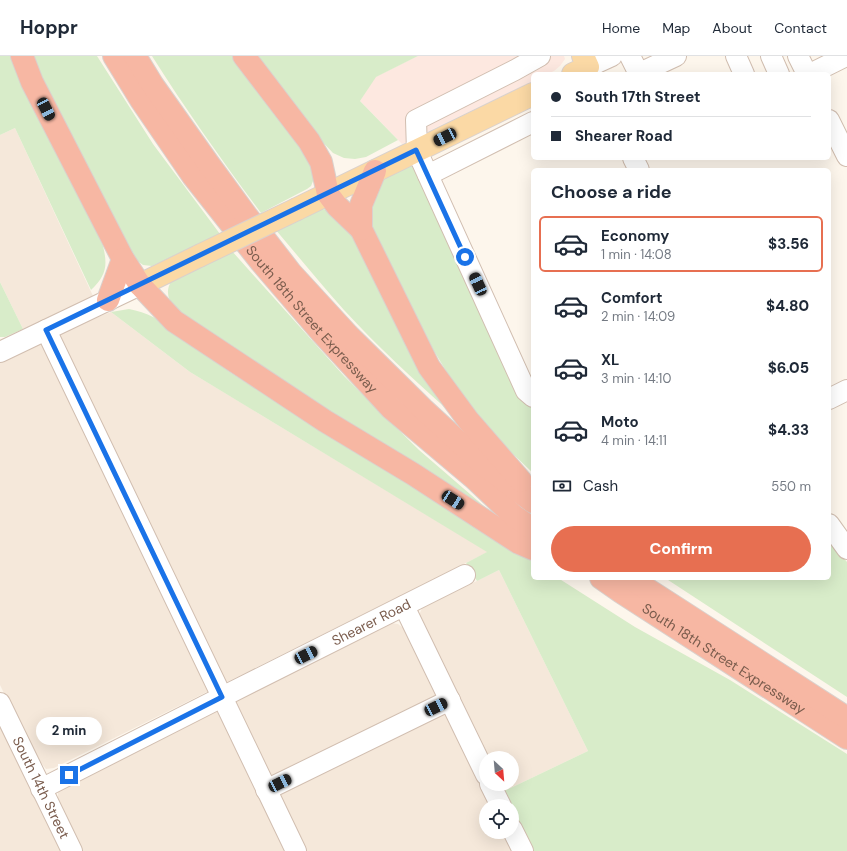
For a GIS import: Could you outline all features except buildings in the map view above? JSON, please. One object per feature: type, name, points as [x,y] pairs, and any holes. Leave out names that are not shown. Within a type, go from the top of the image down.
[{"type":"highway","points":[[22,56],[32,82],[122,259],[140,285],[174,321],[325,421],[531,548]]},
{"type":"highway","name":"South 18th Street Expressway","points":[[114,56],[141,100],[193,176],[260,262],[321,332],[391,408],[474,478],[514,516],[531,529]]},
{"type":"highway","name":"South 18th Street Expressway","points":[[135,56],[152,84],[208,163],[246,215],[292,273],[348,335],[423,409],[484,465],[531,500]]},
{"type":"highway","points":[[244,56],[309,141],[321,162],[328,194],[361,229],[429,367],[468,420],[531,492]]},
{"type":"highway","points":[[361,229],[361,205],[375,171]]},
{"type":"highway","points":[[108,300],[122,259]]},
{"type":"highway","points":[[602,580],[626,585]]},
{"type":"highway","name":"South 18th Street Expressway","points":[[608,580],[626,585],[847,718]]},
{"type":"highway","name":"South 18th Street Expressway","points":[[626,585],[847,738]]},
{"type":"main road","points":[[140,285],[527,97]]},
{"type":"street","points":[[531,395],[526,391],[416,150],[416,120],[516,70],[540,56]]},
{"type":"street","points":[[584,68],[612,56]]},
{"type":"street","points":[[635,67],[644,71],[676,56]]},
{"type":"street","points":[[736,56],[743,72]]},
{"type":"street","points":[[771,56],[779,72]]},
{"type":"street","points":[[798,56],[806,72]]},
{"type":"street","points":[[814,72],[846,56]]},
{"type":"street","points":[[516,70],[527,97],[531,117]]},
{"type":"street","points":[[470,93],[486,146]]},
{"type":"street","points":[[428,175],[531,123]]},
{"type":"street","points":[[831,124],[847,156]]},
{"type":"street","points":[[0,352],[140,285]]},
{"type":"street","points":[[46,330],[296,851]]},
{"type":"street","points":[[831,398],[847,390]]},
{"type":"street","points":[[831,527],[847,548]]},
{"type":"street","name":"Shearer Road","points":[[41,789],[465,575]]},
{"type":"street","points":[[404,606],[479,760]]},
{"type":"street","points":[[266,790],[450,700]]},
{"type":"street","name":"South 14th Street","points":[[0,703],[72,851]]},
{"type":"street","points":[[517,839],[523,851]]},
{"type":"shaded area","points":[[418,56],[564,56],[565,59],[554,71],[531,72],[531,82],[402,144],[360,101],[375,77]]},
{"type":"shaded area","points":[[15,128],[93,296],[87,301],[23,329],[0,282],[0,135]]},
{"type":"shaded area","points":[[111,312],[190,372],[488,552],[54,768],[46,769],[34,754],[0,685],[0,356]]},
{"type":"shaded area","points":[[499,570],[588,751],[519,784],[519,751],[483,751],[418,618],[422,608]]},
{"type":"shaded area","points":[[391,623],[398,624],[403,628],[479,782],[479,791],[484,791],[488,799],[479,799],[479,839],[507,839],[513,851],[83,851],[58,799],[58,790],[67,780]]},
{"type":"shaded area","points":[[0,726],[62,851],[0,851]]},
{"type":"green space","points":[[0,56],[14,56],[103,246],[105,265],[103,275],[91,290],[15,128],[0,135]]},
{"type":"green space","points":[[29,56],[97,56],[153,144],[220,234],[152,266],[143,265],[135,259]]},
{"type":"green space","points":[[152,56],[235,56],[307,150],[315,176],[311,186],[261,213],[205,136]]},
{"type":"green space","points":[[255,56],[418,56],[376,77],[360,101],[398,140],[366,157],[355,159],[344,158],[333,153],[316,135]]},
{"type":"green space","points":[[416,164],[531,398],[531,471],[495,437],[459,392],[434,351],[371,224],[371,193],[386,173]]},
{"type":"green space","points":[[314,210],[329,210],[353,232],[449,411],[395,362],[344,310],[275,229]]},
{"type":"green space","points":[[231,250],[344,376],[419,450],[485,507],[482,513],[188,322],[171,303],[169,298],[169,286],[172,280]]},
{"type":"green space","points":[[0,282],[23,329],[5,337],[0,337]]},
{"type":"green space","points":[[129,309],[142,312],[165,323],[220,366],[531,561],[531,580],[561,580],[635,627],[730,680],[847,754],[847,851],[532,851],[519,826],[519,799],[506,799],[502,792],[519,791],[519,784],[588,751],[499,570],[477,581],[466,563],[487,552],[190,372],[111,312]]},
{"type":"green space","points":[[831,542],[847,562],[847,697],[668,580],[831,580]]},
{"type":"route","points":[[69,775],[222,697],[46,330],[416,150],[465,257]]}]
